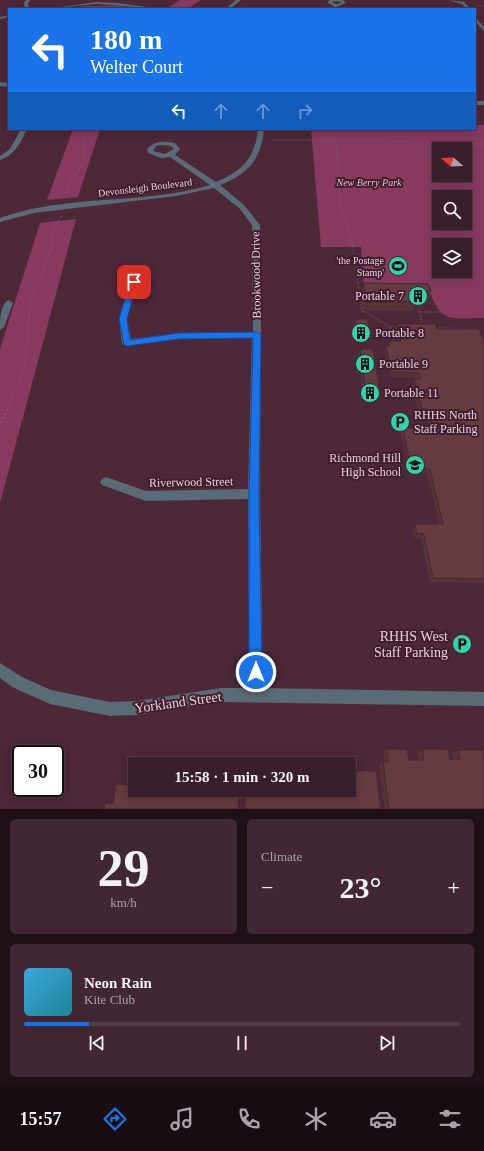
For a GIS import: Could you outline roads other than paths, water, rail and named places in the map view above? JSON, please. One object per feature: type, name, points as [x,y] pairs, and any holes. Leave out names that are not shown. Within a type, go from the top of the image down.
[{"type":"street","points":[[134,6],[144,0]]},
{"type":"street","points":[[228,8],[239,0]]},
{"type":"street","points":[[254,0],[263,0]]},
{"type":"street","points":[[335,0],[342,1],[344,3],[336,8],[329,2],[335,0]]},
{"type":"street","points":[[450,0],[464,3],[468,8]]},
{"type":"street","points":[[55,8],[87,3],[108,3],[151,8]]},
{"type":"street","points":[[476,19],[484,30]]},
{"type":"street","points":[[0,158],[6,156],[14,148],[23,130]]},
{"type":"street","name":"Devonsleigh Boulevard","points":[[0,220],[26,212],[169,195],[215,186],[246,167],[253,159],[258,149],[261,130]]},
{"type":"street","name":"Brookwood Drive","points":[[171,155],[215,186],[252,216],[256,224],[257,335],[254,494],[256,695]]},
{"type":"street","points":[[134,282],[123,319],[127,343],[179,336],[257,335]]},
{"type":"street","points":[[0,327],[9,303]]},
{"type":"street","name":"Riverwood Street","points":[[106,482],[146,496],[254,494]]},
{"type":"street","name":"Yorkland Street","points":[[0,670],[17,682],[50,697],[110,709],[137,708],[220,695],[484,699]]},
{"type":"place","name":"'the Postage Stamp'","points":[[398,266]]},
{"type":"place","name":"Portable 7","points":[[418,296]]},
{"type":"place","name":"Portable 8","points":[[361,333]]},
{"type":"place","name":"Portable 9","points":[[365,364]]},
{"type":"place","name":"Portable 11","points":[[370,393]]},
{"type":"place","name":"RHHS North Staff Parking","points":[[400,422]]},
{"type":"place","name":"Richmond Hill High School","points":[[415,465]]},
{"type":"place","name":"RHHS West Staff Parking","points":[[462,644]]},
{"type":"park label","name":"New Berry Park","points":[[369,182]]}]
